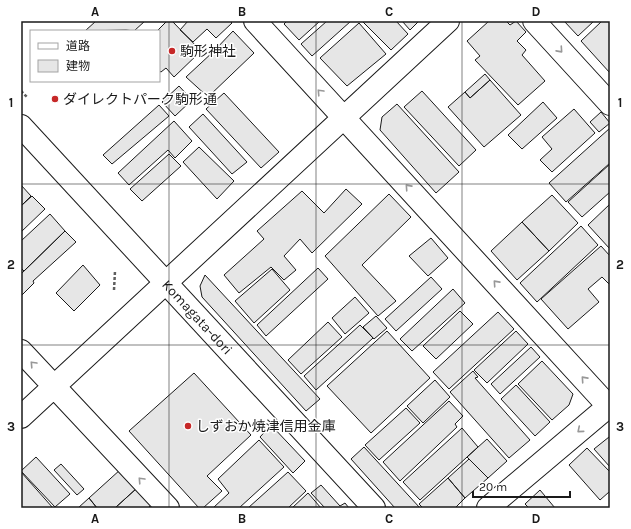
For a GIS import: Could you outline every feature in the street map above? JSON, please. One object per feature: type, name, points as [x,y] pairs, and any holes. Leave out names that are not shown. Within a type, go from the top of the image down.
[{"type":"street","points":[[255,21],[610,407],[488,508]]},
{"type":"street","points":[[21,417],[448,21]]},
{"type":"street","points":[[534,21],[610,104]]},
{"type":"street","name":"Komagata-dori","points":[[21,126],[374,508]]},
{"type":"street","points":[[21,351],[168,508]]},
{"type":"path","points":[[110,294],[116,289],[116,269]]},
{"type":"building","points":[[96,21],[145,21],[135,30],[86,30]]},
{"type":"building","points":[[167,21],[172,21],[201,51],[174,77],[166,68],[160,72],[160,30],[158,30]]},
{"type":"building","points":[[188,21],[230,21],[232,23],[216,38],[207,29],[193,42],[180,30]]},
{"type":"building","points":[[287,21],[320,21],[299,40],[284,24]]},
{"type":"building","points":[[327,21],[351,21],[312,56],[301,44]]},
{"type":"building","points":[[362,21],[396,21],[408,34],[391,50]]},
{"type":"building","points":[[402,21],[416,21],[418,22],[410,30]]},
{"type":"building","points":[[489,21],[506,21],[510,25],[516,21],[526,32],[517,41],[526,50],[522,55],[545,81],[518,105],[475,60],[480,56],[467,41]]},
{"type":"building","points":[[564,21],[594,21],[578,36]]},
{"type":"building","points":[[602,21],[610,21],[610,73],[581,41]]},
{"type":"building","points":[[359,23],[386,54],[347,86],[320,58]]},
{"type":"building","points":[[233,31],[254,53],[208,97],[186,77]]},
{"type":"building","points":[[485,74],[490,80],[470,98],[465,92]]},
{"type":"building","points":[[490,80],[521,115],[484,147],[448,107],[465,92],[470,98]]},
{"type":"building","points":[[179,86],[192,100],[175,116],[162,102]]},
{"type":"building","points":[[422,91],[476,150],[459,166],[404,107]]},
{"type":"building","points":[[224,93],[279,152],[261,168],[206,109]]},
{"type":"building","points":[[543,102],[557,118],[522,149],[508,135]]},
{"type":"building","points":[[397,104],[459,172],[436,193],[380,130],[382,117]]},
{"type":"building","points":[[159,105],[169,116],[112,164],[103,155]]},
{"type":"building","points":[[574,109],[595,133],[552,172],[540,160],[552,149],[542,137]]},
{"type":"building","points":[[601,112],[610,123],[599,132],[590,122]]},
{"type":"building","points":[[203,114],[247,162],[232,174],[189,127]]},
{"type":"building","points":[[174,121],[192,141],[175,158],[168,150],[129,185],[118,173]]},
{"type":"building","points":[[610,128],[610,163],[566,202],[549,183]]},
{"type":"building","points":[[199,147],[234,181],[217,199],[183,162]]},
{"type":"building","points":[[169,154],[181,166],[142,201],[130,189]]},
{"type":"building","points":[[610,164],[610,192],[582,217],[568,202]]},
{"type":"building","points":[[21,185],[31,196],[21,206]]},
{"type":"building","points":[[346,189],[362,204],[312,253],[300,239],[284,256],[296,270],[284,280],[271,267],[239,293],[224,275],[264,239],[257,231],[302,191],[324,213]]},
{"type":"building","points":[[389,194],[411,217],[362,265],[396,301],[378,316],[325,256]]},
{"type":"building","points":[[552,195],[578,223],[549,251],[522,222]]},
{"type":"building","points":[[32,196],[45,209],[21,232],[21,206]]},
{"type":"building","points":[[610,204],[610,249],[588,225]]},
{"type":"building","points":[[50,214],[65,231],[24,271],[21,268],[21,241]]},
{"type":"building","points":[[522,222],[549,251],[517,280],[491,251]]},
{"type":"building","points":[[581,226],[598,245],[537,302],[520,283]]},
{"type":"building","points":[[65,231],[76,242],[33,281],[34,283],[21,296],[21,274]]},
{"type":"building","points":[[431,238],[448,258],[428,276],[409,256]]},
{"type":"building","points":[[601,246],[610,256],[610,285],[602,277],[588,289],[599,302],[568,329],[541,299]]},
{"type":"building","points":[[83,265],[100,285],[74,311],[56,293]]},
{"type":"building","points":[[318,268],[328,279],[266,336],[257,325]]},
{"type":"building","points":[[272,269],[290,290],[254,323],[235,301]]},
{"type":"building","points":[[205,275],[320,399],[306,411],[202,297],[200,286]]},
{"type":"building","points":[[431,277],[442,289],[396,331],[385,319]]},
{"type":"building","points":[[453,289],[465,303],[412,351],[400,339]]},
{"type":"building","points":[[355,297],[369,313],[345,334],[332,318]]},
{"type":"building","points":[[460,311],[473,324],[436,359],[423,346]]},
{"type":"building","points":[[498,312],[514,329],[449,389],[433,372]]},
{"type":"building","points":[[376,316],[387,328],[374,339],[363,327]]},
{"type":"building","points":[[328,322],[342,337],[301,374],[288,360]]},
{"type":"building","points":[[360,325],[373,338],[316,390],[304,376]]},
{"type":"building","points":[[387,331],[430,378],[371,433],[327,386]]},
{"type":"building","points":[[516,331],[528,344],[487,383],[474,370]]},
{"type":"building","points":[[531,347],[540,357],[500,394],[491,384]]},
{"type":"building","points":[[542,361],[573,394],[569,405],[552,420],[518,384]]},
{"type":"building","points":[[473,371],[478,377],[475,378],[530,440],[509,458],[450,392]]},
{"type":"building","points":[[194,373],[251,435],[207,476],[222,491],[203,508],[199,508],[129,431]]},
{"type":"building","points":[[435,380],[450,397],[423,423],[407,406]]},
{"type":"building","points":[[516,385],[550,422],[535,436],[501,399]]},
{"type":"building","points":[[449,401],[463,416],[455,424],[457,427],[400,481],[383,462]]},
{"type":"building","points":[[406,408],[420,423],[379,460],[365,445]]},
{"type":"building","points":[[271,425],[305,461],[293,473],[260,437]]},
{"type":"building","points":[[462,428],[478,447],[420,500],[403,482]]},
{"type":"building","points":[[609,437],[610,438],[610,467],[594,449]]},
{"type":"building","points":[[487,439],[507,461],[488,478],[467,457]]},
{"type":"building","points":[[259,440],[284,467],[239,508],[213,508],[229,493],[218,479]]},
{"type":"building","points":[[364,447],[420,508],[395,508],[351,459]]},
{"type":"building","points":[[587,448],[610,472],[610,494],[609,492],[600,500],[569,465]]},
{"type":"building","points":[[36,457],[70,494],[55,507],[21,471]]},
{"type":"building","points":[[469,459],[488,478],[465,498],[448,478]]},
{"type":"building","points":[[61,464],[84,489],[77,495],[54,470]]},
{"type":"building","points":[[121,469],[137,488],[115,508],[97,508],[89,498]]},
{"type":"building","points":[[21,472],[53,508],[21,508]]},
{"type":"building","points":[[288,472],[306,491],[288,508],[248,508]]},
{"type":"building","points":[[448,478],[465,498],[455,508],[423,508],[419,504]]},
{"type":"building","points":[[321,485],[340,506],[345,503],[349,508],[325,508],[311,493]]},
{"type":"building","points":[[137,488],[152,504],[148,508],[115,508]]},
{"type":"building","points":[[540,490],[555,508],[529,508],[525,504]]},
{"type":"building","points":[[308,493],[321,508],[292,508]]},
{"type":"building","points":[[89,498],[97,508],[78,508]]},
{"type":"place","name":"駒形神社","points":[[172,51]]},
{"type":"place","name":"ダイレクトパーク駒形通","points":[[55,99]]},
{"type":"place","name":"しずおか焼津信用金庫","points":[[188,426]]}]
